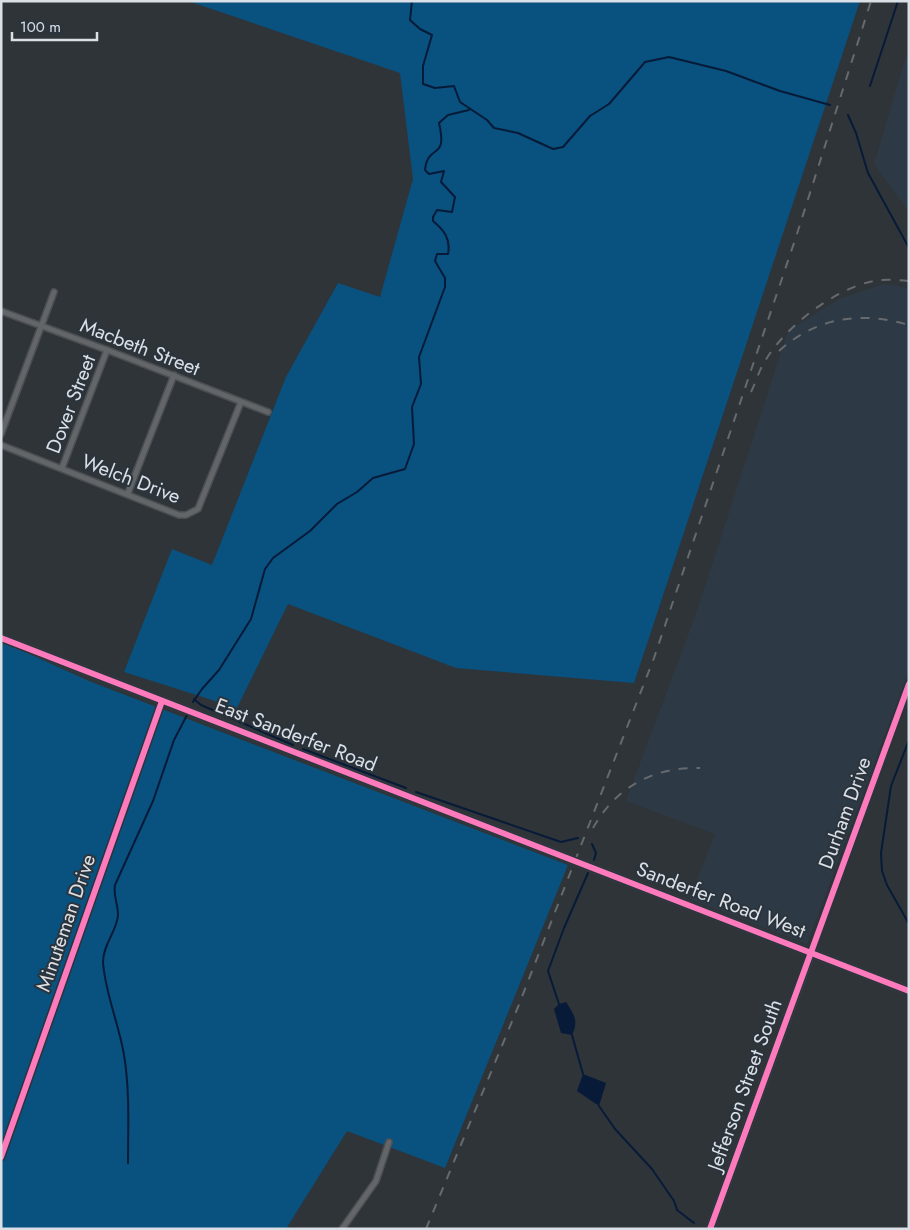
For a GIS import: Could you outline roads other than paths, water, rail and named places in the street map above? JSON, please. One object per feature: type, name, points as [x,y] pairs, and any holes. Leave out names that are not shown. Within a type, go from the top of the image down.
[{"type":"street","points":[[1,434],[54,292]]},
{"type":"street","name":"Macbeth Street","points":[[1,312],[174,375],[268,412]]},
{"type":"street","name":"Dover Street","points":[[62,468],[107,350]]},
{"type":"street","points":[[128,494],[174,375]]},
{"type":"street","name":"Welch Drive","points":[[1,445],[179,515],[193,513],[198,509],[241,402]]},
{"type":"street","name":"East Sanderfer Road","points":[[1,638],[578,862]]},
{"type":"street","name":"Durham Drive","points":[[811,953],[909,684]]},
{"type":"street","name":"Minuteman Drive","points":[[1,1157],[162,700]]},
{"type":"street","name":"Sanderfer Road West","points":[[578,862],[909,991]]},
{"type":"street","name":"Jefferson Street South","points":[[710,1229],[811,953]]},
{"type":"street","points":[[342,1229],[373,1188],[389,1142]]},
{"type":"waterway","points":[[412,1],[410,20],[420,29],[432,35],[423,66],[423,84],[435,88],[454,86],[460,102],[487,120],[494,128],[518,133],[553,149],[563,147],[590,116],[609,104],[645,62],[669,57],[726,71],[780,91],[830,105]]},
{"type":"waterway","points":[[870,86],[898,1]]},
{"type":"waterway","points":[[193,702],[219,670],[251,619],[265,569],[273,558],[310,531],[337,504],[357,492],[373,478],[405,469],[414,444],[412,407],[421,384],[419,357],[445,287],[445,278],[435,261],[437,254],[448,254],[449,249],[447,239],[443,231],[433,221],[433,217],[437,210],[452,212],[455,197],[441,182],[444,171],[429,174],[425,170],[430,156],[439,148],[441,143],[439,123],[448,115],[469,110]]},
{"type":"waterway","points":[[848,115],[856,133],[868,173],[909,248]]},
{"type":"waterway","points":[[194,699],[201,705],[293,745]]},
{"type":"waterway","points":[[128,1163],[126,1068],[122,1043],[106,985],[103,962],[107,943],[115,927],[118,915],[115,885],[153,801],[174,740],[187,715]]},
{"type":"waterway","points":[[909,740],[891,786],[881,853],[882,871],[887,885],[909,924]]},
{"type":"waterway","points":[[303,749],[406,788]]},
{"type":"waterway","points":[[416,792],[561,842],[578,838]]},
{"type":"waterway","points":[[592,844],[596,853],[594,860]]},
{"type":"waterway","points":[[559,1004],[548,971],[588,873]]},
{"type":"waterway","points":[[572,1035],[583,1074]]},
{"type":"waterway","points":[[599,1106],[615,1129],[652,1169],[674,1201],[677,1210],[694,1223]]},
{"type":"railway","points":[[426,1229],[518,1007],[654,658],[796,237],[871,1]]},
{"type":"railway","points":[[751,392],[763,365],[774,348],[785,335],[812,311],[828,300],[859,285],[883,280],[909,281]]},
{"type":"railway","points":[[779,351],[808,331],[840,320],[874,318],[909,325]]},
{"type":"railway","points":[[593,828],[613,801],[638,782],[667,771],[700,768]]}]
